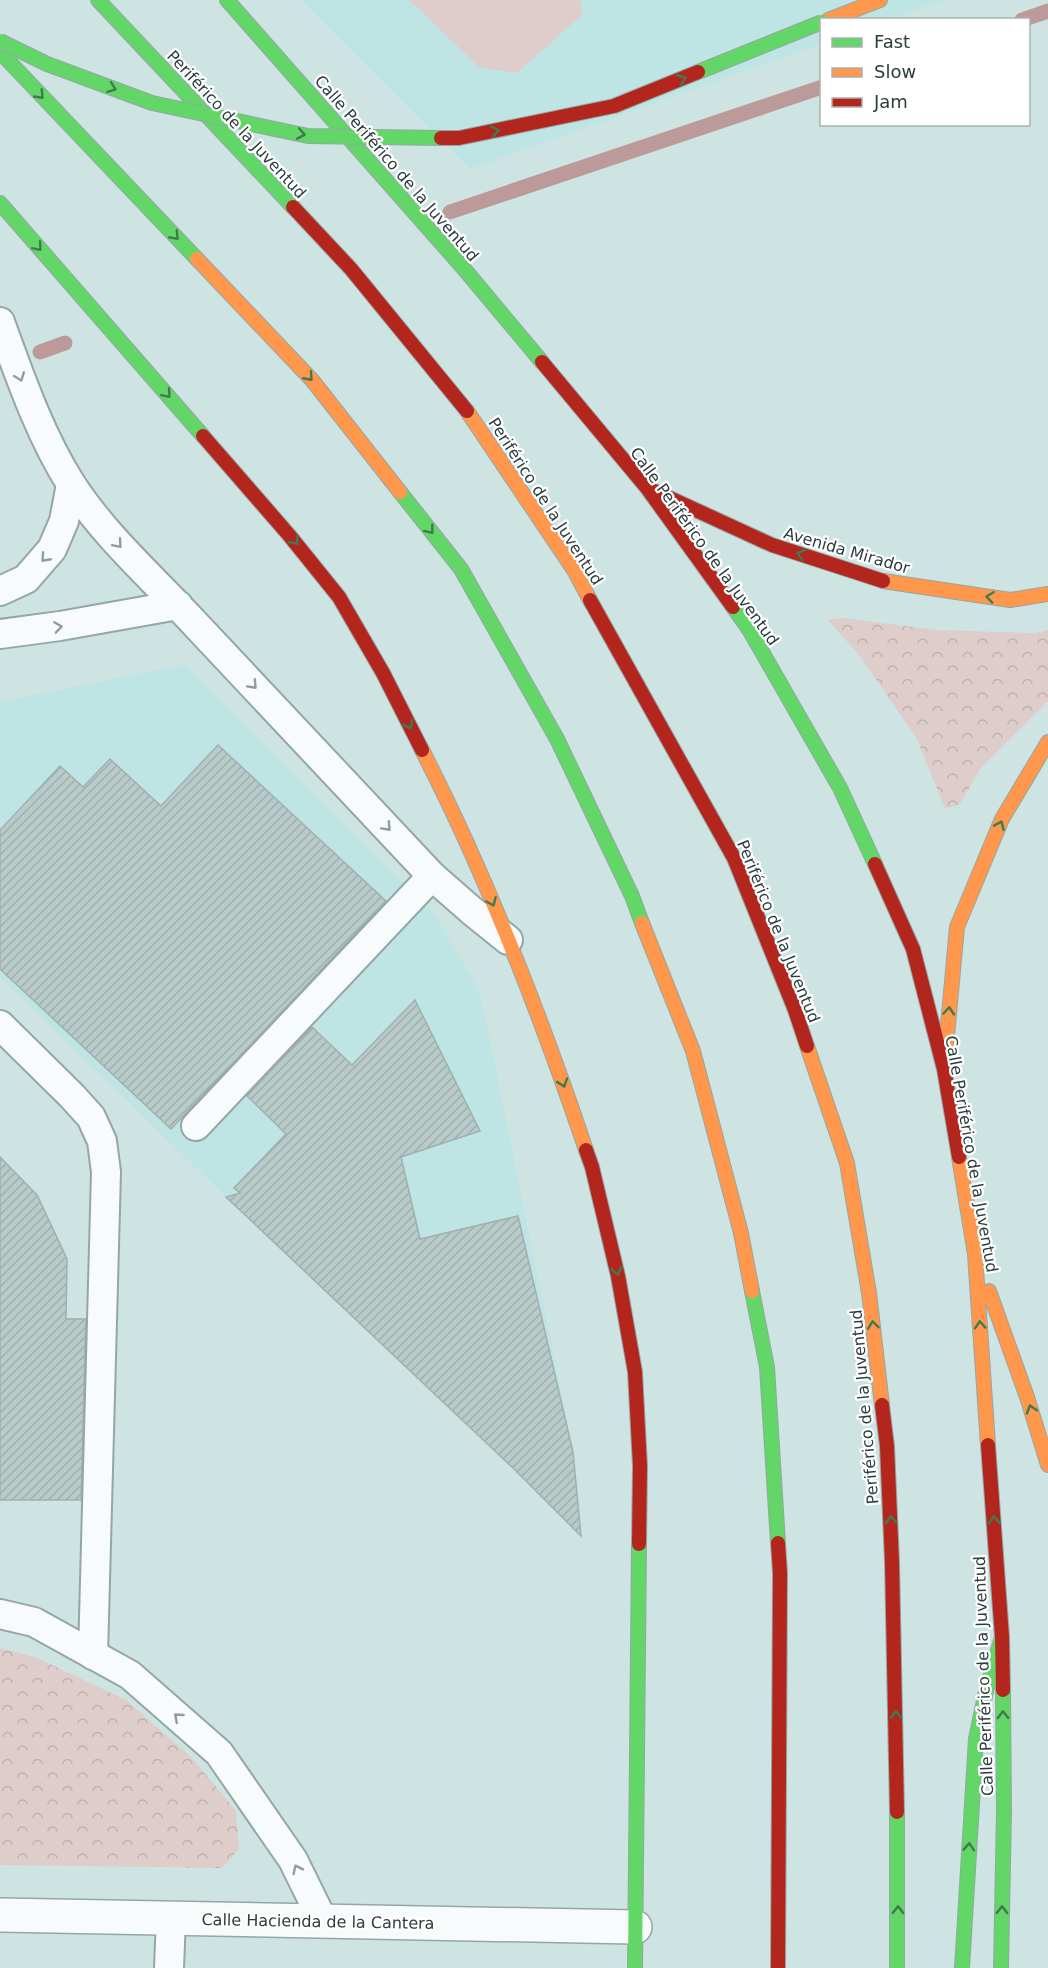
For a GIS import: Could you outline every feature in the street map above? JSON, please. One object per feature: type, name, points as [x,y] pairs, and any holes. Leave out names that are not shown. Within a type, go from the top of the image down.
[{"type":"main road","name":"Periférico de la Juventud","points":[[98,0],[351,269],[476,423],[574,570],[738,869],[795,1010],[846,1163],[870,1293],[887,1446],[892,1562],[898,1843],[897,1968]]},
{"type":"main road","name":"Calle Periférico de la Juventud","points":[[227,0],[465,270],[647,488],[750,631],[840,788],[914,949],[944,1070],[975,1254],[1002,1637],[1004,1811],[1001,1968]]},
{"type":"main road","points":[[833,18],[880,0]]},
{"type":"main road","points":[[0,41],[47,64],[152,103],[308,136],[459,138],[614,106],[820,23]]},
{"type":"main road","points":[[0,52],[312,380],[461,569],[556,739],[632,896],[693,1051],[741,1233],[767,1367],[780,1573],[778,1968]]},
{"type":"main road","points":[[0,203],[289,535],[339,597],[383,673],[450,804],[508,940],[559,1069],[592,1167],[618,1275],[635,1372],[640,1466],[635,1968]]},
{"type":"main road","name":"Avenida Mirador","points":[[647,488],[771,545],[891,583],[1010,600],[1048,594]]},
{"type":"main road","points":[[944,1070],[957,927],[1002,819],[1048,742]]},
{"type":"main road","points":[[975,1254],[1027,1397],[1048,1465]]},
{"type":"main road","points":[[962,1968],[976,1739],[986,1691],[1002,1637]]},
{"type":"street","name":"Calle Hacienda de la Cantera","points":[[0,1915],[635,1927]]},
{"type":"lane","points":[[0,322],[45,436],[71,484],[100,523],[132,560],[178,605],[432,876],[508,940]]},
{"type":"lane","points":[[0,591],[26,579],[52,549],[64,521],[71,484]]},
{"type":"lane","points":[[0,634],[178,605]]},
{"type":"lane","points":[[196,1126],[432,876]]},
{"type":"lane","points":[[0,1025],[91,1117],[102,1140],[106,1172],[93,1655]]},
{"type":"lane","points":[[0,1614],[34,1622],[130,1675],[219,1753],[293,1860],[323,1922]]},
{"type":"lane","points":[[169,1968],[171,1918]]},
{"type":"shaded area","points":[[301,0],[944,0],[892,18],[820,18],[820,44],[470,169]]},
{"type":"shaded area","points":[[185,664],[435,915],[480,992],[573,1451],[581,1536],[513,1468],[226,1197],[0,977],[0,702]]},
{"type":"green space","points":[[409,0],[580,0],[583,14],[517,73],[479,67]]},
{"type":"green space","points":[[844,618],[936,630],[1037,633],[1048,630],[1048,701],[980,769],[960,804],[945,809],[916,737],[859,655],[828,620]]},
{"type":"green space","points":[[0,1648],[35,1657],[126,1700],[191,1757],[236,1811],[239,1849],[222,1868],[0,1865]]},
{"type":"building","points":[[218,745],[386,901],[171,1129],[0,969],[0,830],[60,766],[83,787],[110,759],[161,806]]},
{"type":"building","points":[[415,1000],[480,1131],[401,1157],[420,1239],[518,1216],[573,1452],[581,1536],[513,1468],[226,1197],[240,1193],[234,1188],[286,1134],[247,1096],[312,1027],[352,1065]]},
{"type":"building","points":[[0,1157],[37,1195],[67,1259],[66,1319],[86,1319],[81,1500],[0,1500]]},
{"type":"waterway","points":[[1028,18],[1048,11]]},
{"type":"waterway","points":[[450,212],[820,88]]},
{"type":"waterway","points":[[40,352],[65,343]]},
{"type":"traffic: fast","points":[[98,0],[293,207]]},
{"type":"traffic: fast","points":[[227,0],[465,270],[542,362]]},
{"type":"traffic: fast","points":[[698,72],[820,23]]},
{"type":"traffic: fast","points":[[0,41],[47,64],[152,103],[308,136],[441,138]]},
{"type":"traffic: fast","points":[[0,52],[197,259]]},
{"type":"traffic: fast","points":[[0,203],[203,436]]},
{"type":"traffic: fast","points":[[400,492],[461,569],[557,739],[632,896],[642,923]]},
{"type":"traffic: fast","points":[[733,607],[750,631],[840,788],[875,864]]},
{"type":"traffic: fast","points":[[752,1291],[767,1367],[778,1543]]},
{"type":"traffic: fast","points":[[635,1968],[639,1544]]},
{"type":"traffic: fast","points":[[962,1968],[976,1739],[986,1691],[1002,1637]]},
{"type":"traffic: fast","points":[[1001,1968],[1004,1811],[1003,1690]]},
{"type":"traffic: fast","points":[[897,1812],[897,1968]]},
{"type":"traffic: slow","points":[[833,18],[880,0]]},
{"type":"traffic: slow","points":[[197,259],[312,380],[400,492]]},
{"type":"traffic: slow","points":[[467,411],[574,570],[590,600]]},
{"type":"traffic: slow","points":[[883,581],[1010,600],[1048,594]]},
{"type":"traffic: slow","points":[[946,1047],[957,927],[1002,819],[1048,742]]},
{"type":"traffic: slow","points":[[422,750],[491,897],[550,1048],[586,1150]]},
{"type":"traffic: slow","points":[[642,923],[693,1051],[741,1233],[752,1291]]},
{"type":"traffic: slow","points":[[807,1046],[847,1163],[869,1293],[882,1405]]},
{"type":"traffic: slow","points":[[959,1157],[975,1254],[988,1445]]},
{"type":"traffic: slow","points":[[989,1291],[1027,1397],[1048,1465]]},
{"type":"traffic: jam","points":[[441,138],[459,138],[614,106],[698,72]]},
{"type":"traffic: jam","points":[[293,207],[351,269],[467,411]]},
{"type":"traffic: jam","points":[[542,362],[647,488],[733,607]]},
{"type":"traffic: jam","points":[[203,436],[289,535],[339,597],[383,673],[422,750]]},
{"type":"traffic: jam","points":[[650,489],[772,545],[883,581]]},
{"type":"traffic: jam","points":[[590,600],[734,858],[795,1010],[807,1046]]},
{"type":"traffic: jam","points":[[875,864],[913,949],[944,1069],[959,1157]]},
{"type":"traffic: jam","points":[[586,1150],[618,1276],[635,1372],[640,1466],[639,1544]]},
{"type":"traffic: jam","points":[[882,1405],[887,1446],[892,1562],[897,1812]]},
{"type":"traffic: jam","points":[[988,1445],[1002,1637],[1003,1690]]},
{"type":"traffic: jam","points":[[778,1543],[780,1573],[778,1968]]}]
